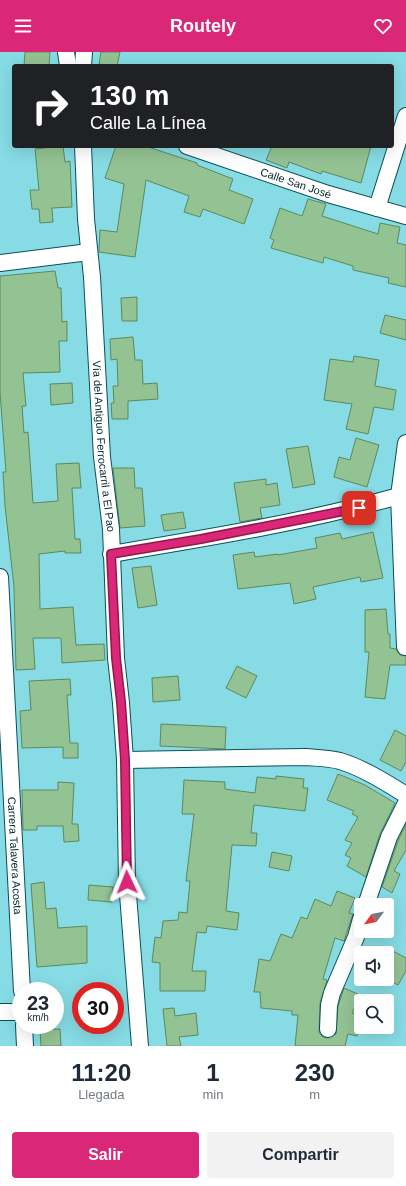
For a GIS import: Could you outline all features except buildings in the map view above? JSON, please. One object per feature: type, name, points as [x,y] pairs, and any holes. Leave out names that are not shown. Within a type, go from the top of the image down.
[{"type":"street","points":[[66,52],[68,64]]},
{"type":"street","points":[[83,64],[84,52]]},
{"type":"street","points":[[377,208],[406,116]]},
{"type":"street","name":"Vía del Antiguo Ferrocarril a El Pao","points":[[83,148],[86,219],[90,252],[102,457],[111,529],[116,658],[125,760],[127,882],[140,1046]]},
{"type":"street","name":"Calle San José","points":[[193,148],[328,194],[406,216]]},
{"type":"street","points":[[0,263],[90,252]]},
{"type":"street","points":[[405,647],[399,496],[406,443]]},
{"type":"street","points":[[111,554],[201,539],[359,508],[399,496]]},
{"type":"street","name":"Carrera Talavera Acosta","points":[[0,577],[7,851],[21,982]]},
{"type":"street","points":[[125,760],[298,757],[325,759],[340,761],[356,767],[406,795]]},
{"type":"street","points":[[368,898],[389,836],[406,803]]},
{"type":"street","points":[[328,1029],[329,1005],[332,993],[356,938]]},
{"type":"street","points":[[0,1012],[12,1012]]},
{"type":"street","points":[[24,1034],[25,1046]]},
{"type":"route","points":[[127,882],[125,760],[116,658],[111,554],[201,539],[359,508]]}]
